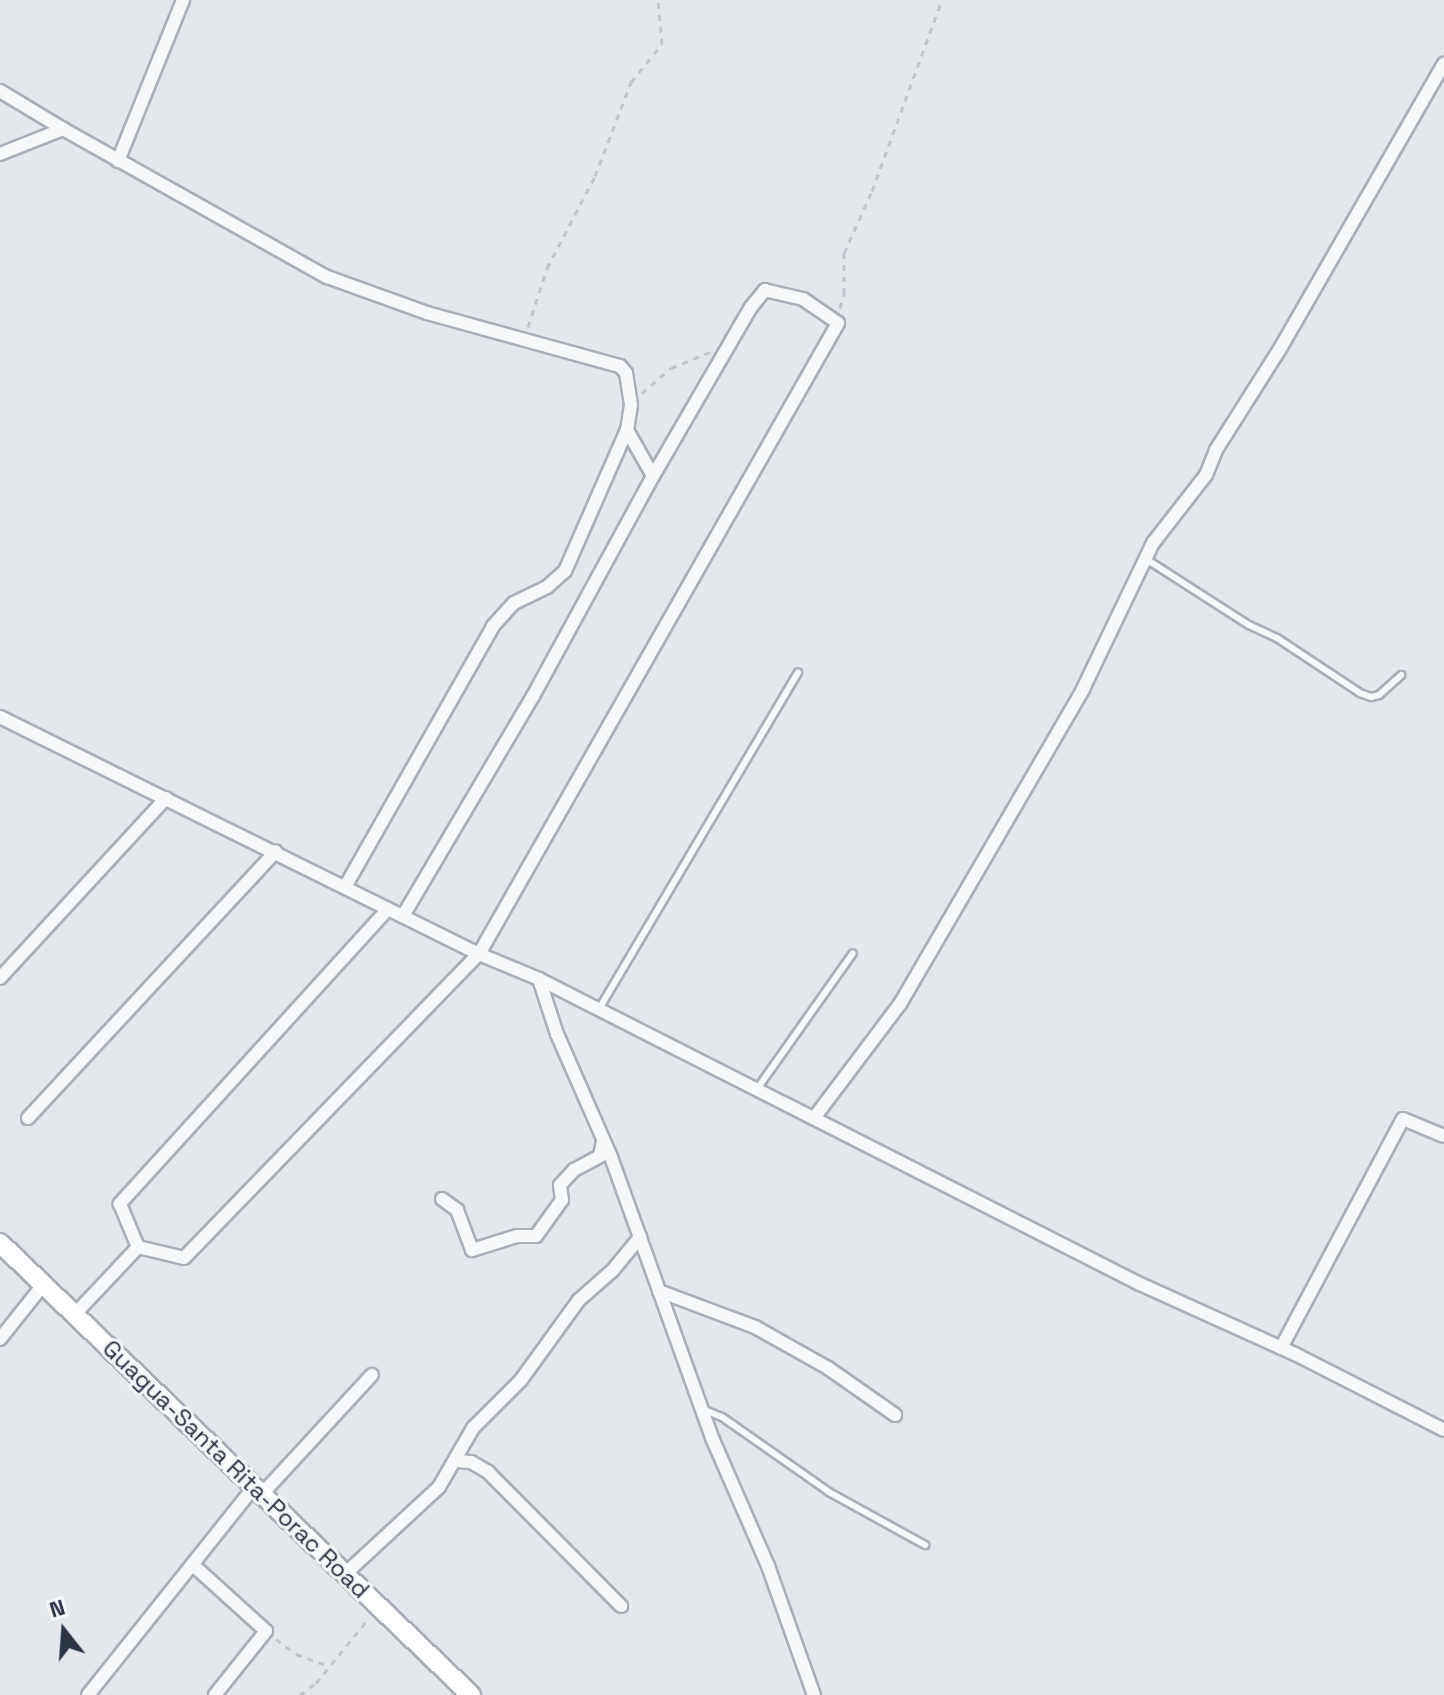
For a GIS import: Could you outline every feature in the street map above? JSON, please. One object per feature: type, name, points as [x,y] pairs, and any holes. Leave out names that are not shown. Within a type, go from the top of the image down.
[{"type":"main road","name":"Guagua-Santa Rita-Porac Road","points":[[0,1243],[471,1695]]},
{"type":"street","points":[[118,161],[183,0]]},
{"type":"street","points":[[814,1118],[900,1004],[1083,689],[1146,559],[1169,520],[1206,475],[1216,450],[1281,347],[1444,63]]},
{"type":"street","points":[[0,91],[118,161],[327,277],[427,313],[523,342],[620,366],[626,373],[631,405],[627,430],[565,571],[547,587],[514,603],[493,626],[345,887]]},
{"type":"street","points":[[0,154],[63,129]]},
{"type":"street","points":[[138,1247],[184,1258],[479,954],[838,323],[803,299],[765,290],[728,346],[533,696],[403,916]]},
{"type":"street","points":[[627,430],[653,476]]},
{"type":"street","points":[[0,717],[479,954],[539,979],[1140,1284],[1281,1348],[1444,1430]]},
{"type":"street","points":[[0,978],[166,798]]},
{"type":"street","points":[[28,1118],[276,851]]},
{"type":"street","points":[[138,1247],[120,1204],[388,909]]},
{"type":"street","points":[[539,979],[557,1034],[640,1237],[702,1409],[768,1566],[814,1695]]},
{"type":"street","points":[[1281,1348],[1403,1119],[1444,1136]]},
{"type":"street","points":[[442,1199],[457,1210],[472,1250],[517,1236],[536,1236],[562,1200],[560,1185],[574,1170],[600,1156],[603,1141]]},
{"type":"street","points":[[345,1574],[439,1487],[473,1428],[521,1380],[579,1300],[613,1270],[640,1237]]},
{"type":"street","points":[[74,1315],[138,1247]]},
{"type":"street","points":[[0,1339],[43,1285]]},
{"type":"street","points":[[659,1291],[755,1327],[828,1368],[895,1415]]},
{"type":"street","points":[[88,1695],[258,1490],[372,1375]]},
{"type":"street","points":[[456,1461],[471,1462],[488,1472],[621,1606]]},
{"type":"street","points":[[193,1565],[266,1631],[215,1695]]},
{"type":"lane","points":[[1146,559],[1249,625],[1277,638],[1360,693],[1371,697],[1379,695],[1401,675]]},
{"type":"lane","points":[[599,1009],[798,673]]},
{"type":"lane","points":[[757,1089],[853,953]]},
{"type":"lane","points":[[702,1409],[722,1417],[829,1492],[925,1545]]},
{"type":"path","points":[[523,342],[547,268],[609,143],[631,82],[662,44],[658,0]]},
{"type":"path","points":[[838,323],[844,294],[844,253],[872,191],[942,0]]},
{"type":"path","points":[[631,405],[671,368],[728,346]]},
{"type":"path","points":[[300,1695],[380,1607]]},
{"type":"path","points":[[266,1631],[296,1654],[329,1666]]}]
